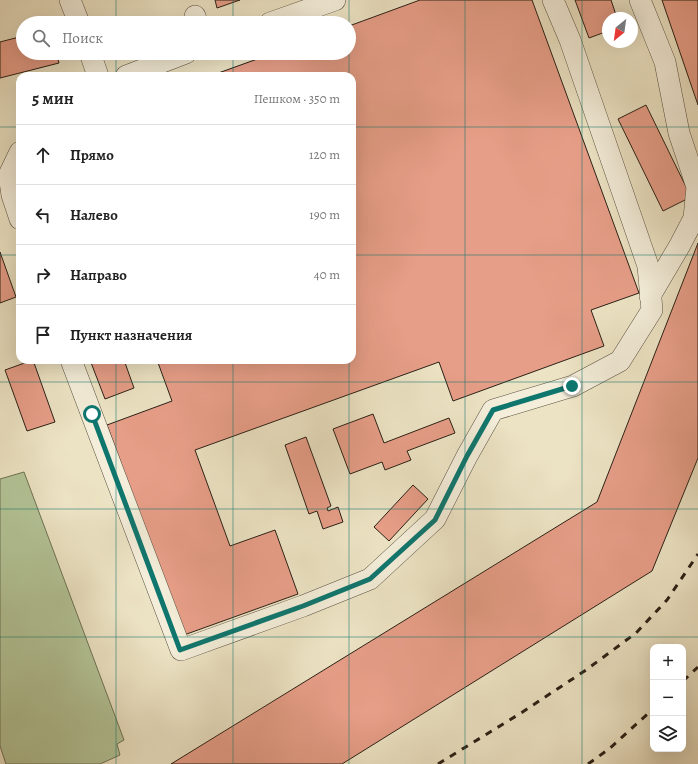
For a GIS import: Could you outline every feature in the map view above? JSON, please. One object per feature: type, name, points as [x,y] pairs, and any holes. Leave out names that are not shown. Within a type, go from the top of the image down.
[{"type":"lane","points":[[70,0],[76,16]]},
{"type":"lane","points":[[290,16],[335,0]]},
{"type":"lane","points":[[73,364],[180,650],[303,606],[370,579],[435,520],[467,456],[493,410],[572,386],[620,361],[652,310],[648,266],[570,40],[553,0]]},
{"type":"lane","points":[[640,0],[665,62],[679,133],[697,187],[694,218],[680,246],[650,296]]},
{"type":"lane","points":[[92,60],[97,72]]},
{"type":"lane","points":[[136,72],[168,60]]},
{"type":"lane","points":[[16,160],[8,175],[16,207]]},
{"type":"green space","points":[[24,472],[124,740],[117,744],[120,755],[100,764],[6,764],[0,746],[0,479]]},
{"type":"building","points":[[215,0],[240,0],[217,8]]},
{"type":"building","points":[[420,0],[532,0],[639,293],[591,310],[604,346],[453,401],[439,362],[195,450],[230,546],[275,530],[298,594],[184,635],[107,425],[172,401],[158,364],[356,364],[356,72],[221,72],[255,60],[356,60],[356,23]]},
{"type":"building","points":[[575,0],[611,0],[615,12],[602,12],[602,33],[589,38]]},
{"type":"building","points":[[662,0],[698,0],[698,105]]},
{"type":"building","points":[[16,38],[16,60],[58,60],[59,63],[24,72],[16,72],[16,74],[0,78],[0,42]]},
{"type":"building","points":[[646,105],[691,197],[663,211],[618,119]]},
{"type":"building","points":[[698,243],[698,458],[652,571],[342,764],[171,764],[597,502]]},
{"type":"building","points":[[0,252],[16,297],[0,303]]},
{"type":"building","points":[[22,364],[34,364],[55,422],[27,431],[5,370]]},
{"type":"building","points":[[92,364],[125,364],[134,388],[105,399]]},
{"type":"building","points":[[373,414],[384,443],[449,418],[455,433],[407,451],[411,460],[385,470],[382,462],[350,474],[333,429]]},
{"type":"building","points":[[306,437],[331,506],[327,508],[328,511],[338,507],[343,522],[323,529],[317,511],[309,514],[285,445]]},
{"type":"building","points":[[413,485],[428,499],[389,541],[374,527]]},
{"type":"railway","points":[[438,764],[521,713],[586,670],[636,633],[667,600],[698,554]]},
{"type":"railway","points":[[684,680],[698,667]]},
{"type":"railway","points":[[588,764],[609,749],[650,712]]},
{"type":"route","points":[[92,414],[180,650],[303,606],[370,579],[435,520],[467,456],[493,410],[572,386]]}]
